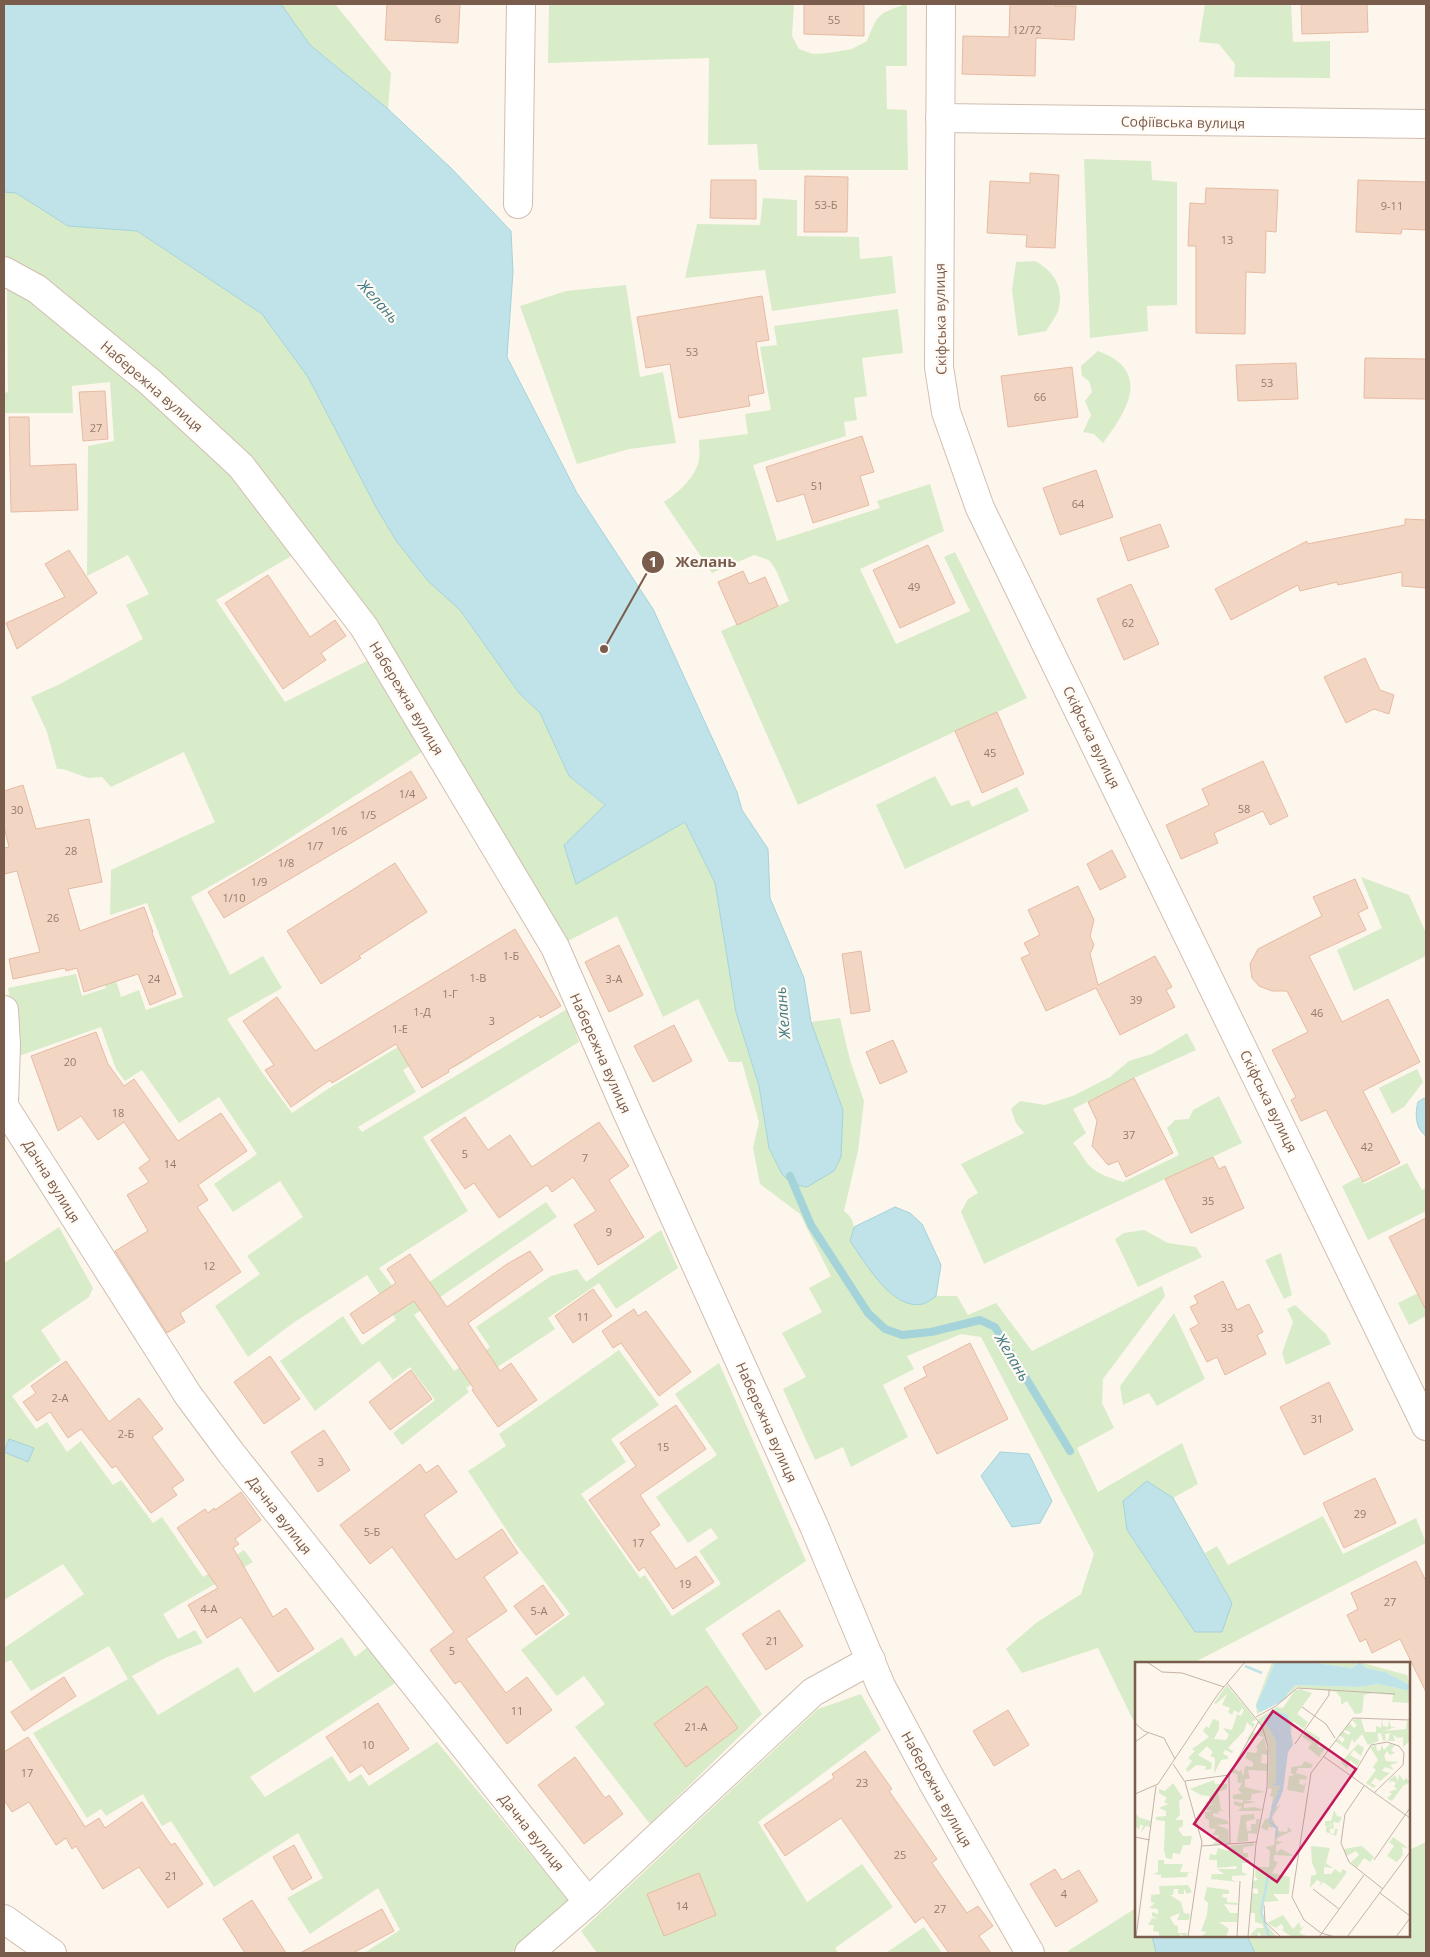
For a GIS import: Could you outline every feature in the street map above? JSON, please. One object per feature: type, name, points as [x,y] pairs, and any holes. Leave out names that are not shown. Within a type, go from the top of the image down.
[{"type":"street","points":[[518,204],[521,4]]},
{"type":"street","name":"Скіфська вулиця","points":[[941,4],[938,366],[946,412],[980,508],[1426,1426]]},
{"type":"street","name":"Софіївська вулиця","points":[[940,118],[1426,124]]},
{"type":"street","name":"Набережна вулиця","points":[[4,271],[45,295],[150,382],[240,466],[364,627],[555,947],[632,1123],[814,1526],[881,1686],[932,1782],[1030,1953]]},
{"type":"street","points":[[4,1010],[6,1045],[4,1105]]},
{"type":"street","name":"Дачна вулиця","points":[[4,1105],[193,1402],[231,1454],[588,1902]]},
{"type":"street","points":[[529,1953],[588,1902],[814,1692],[871,1660]]},
{"type":"street","points":[[4,1919],[52,1953]]},
{"type":"green space","points":[[281,4],[335,4],[391,73],[388,109],[310,45]]},
{"type":"green space","points":[[549,4],[794,4],[792,36],[799,49],[813,54],[852,49],[867,41],[877,19],[881,15],[907,4],[907,66],[886,66],[887,109],[907,110],[908,170],[759,170],[757,144],[708,145],[709,58],[548,63]]},
{"type":"green space","points":[[1205,4],[1291,4],[1293,42],[1330,41],[1330,78],[1234,77],[1235,64],[1219,44],[1199,42]]},
{"type":"green space","points":[[1084,159],[1151,161],[1152,180],[1177,182],[1177,305],[1147,306],[1148,331],[1090,338]]},
{"type":"green space","points":[[4,192],[16,193],[68,226],[137,231],[262,314],[308,377],[377,509],[397,542],[428,581],[460,610],[519,693],[540,713],[569,776],[605,806],[564,845],[576,883],[685,822],[715,883],[736,1012],[759,1086],[769,1148],[843,1110],[811,1022],[840,1018],[850,1060],[864,1101],[858,1151],[844,1211],[853,1222],[853,1233],[850,1242],[924,1304],[936,1296],[957,1296],[968,1315],[996,1303],[1032,1351],[1162,1286],[1165,1296],[1103,1379],[1102,1403],[1114,1428],[1077,1448],[1098,1492],[1182,1443],[1198,1484],[1173,1498],[1147,1481],[1127,1530],[1195,1632],[1232,1603],[1205,1553],[1217,1546],[1228,1565],[1323,1516],[1343,1554],[1416,1518],[1426,1543],[1195,1662],[1135,1662],[1135,1724],[1098,1648],[1022,1673],[1006,1649],[1036,1623],[1081,1594],[1094,1554],[981,1337],[961,1334],[907,1356],[914,1369],[883,1385],[908,1437],[851,1467],[843,1447],[815,1460],[783,1389],[806,1377],[782,1333],[822,1312],[809,1288],[831,1276],[800,1214],[760,1184],[753,1148],[759,1122],[742,1062],[729,1062],[698,999],[663,1017],[617,916],[562,944],[246,461],[4,259]]},
{"type":"green space","points":[[763,198],[797,200],[797,236],[859,237],[860,259],[892,256],[896,293],[772,311],[765,270],[685,278],[697,224],[760,225]]},
{"type":"green space","points":[[1035,261],[1047,269],[1058,286],[1060,299],[1058,310],[1046,331],[1018,336],[1012,290],[1016,262]]},
{"type":"green space","points":[[7,283],[24,286],[231,471],[295,554],[216,600],[285,702],[367,661],[422,752],[258,859],[191,897],[230,975],[263,956],[282,988],[227,1019],[261,1071],[292,1113],[331,1087],[450,1016],[472,1057],[453,1068],[440,1048],[403,1070],[416,1092],[358,1127],[362,1132],[567,1009],[579,1042],[423,1137],[468,1211],[379,1268],[403,1300],[546,1202],[557,1217],[414,1315],[454,1371],[490,1347],[476,1327],[551,1276],[577,1269],[586,1282],[661,1230],[678,1268],[616,1309],[599,1283],[548,1318],[555,1329],[466,1388],[469,1392],[402,1445],[393,1433],[435,1400],[410,1367],[393,1380],[379,1361],[315,1411],[280,1361],[343,1316],[362,1345],[396,1320],[367,1275],[293,1323],[248,1357],[215,1306],[260,1274],[247,1256],[303,1217],[280,1181],[233,1212],[214,1184],[257,1154],[219,1097],[179,1123],[142,1070],[125,1081],[116,1069],[101,1027],[19,1056],[8,988],[76,974],[82,996],[106,988],[101,969],[103,937],[121,997],[139,990],[146,1010],[183,997],[147,903],[110,915],[111,870],[215,822],[184,752],[111,787],[102,777],[88,778],[63,769],[57,769],[47,732],[31,697],[58,685],[143,639],[126,605],[149,594],[128,555],[87,576],[88,446],[114,441],[110,382],[72,386],[73,413],[4,413],[4,393],[8,392]]},
{"type":"green space","points":[[626,285],[640,377],[663,372],[676,443],[629,449],[577,464],[520,306],[566,291]]},
{"type":"green space","points":[[898,309],[903,353],[862,358],[867,396],[854,398],[857,420],[844,422],[846,436],[753,465],[777,541],[880,508],[877,501],[930,484],[944,531],[860,569],[896,644],[970,611],[944,557],[955,552],[1027,698],[798,805],[721,631],[789,601],[776,570],[769,560],[754,555],[712,573],[664,502],[681,489],[694,473],[699,460],[699,440],[748,434],[745,414],[771,410],[760,347],[777,345],[774,326]]},
{"type":"green space","points":[[1098,351],[1115,359],[1125,369],[1130,380],[1127,405],[1103,443],[1094,434],[1083,432],[1091,415],[1085,401],[1092,392],[1089,381],[1082,376],[1081,366]]},
{"type":"green space","points":[[935,776],[951,806],[969,800],[972,807],[1017,787],[1029,811],[905,869],[876,805]]},
{"type":"green space","points":[[1361,877],[1409,895],[1426,933],[1426,956],[1354,991],[1337,950],[1382,928]]},
{"type":"green space","points":[[1187,1033],[1196,1050],[1134,1078],[1073,1109],[1086,1133],[1073,1143],[1090,1167],[1123,1182],[1179,1155],[1167,1128],[1175,1120],[1189,1119],[1193,1110],[1219,1096],[1242,1143],[984,1264],[961,1212],[968,1199],[978,1193],[961,1164],[1024,1133],[1016,1123],[1011,1109],[1020,1101],[1045,1105],[1075,1095],[1110,1077],[1129,1061],[1152,1054]]},
{"type":"green space","points":[[1417,1069],[1423,1082],[1404,1107],[1392,1114],[1379,1088]]},
{"type":"green space","points":[[1407,1163],[1422,1190],[1426,1187],[1426,1211],[1368,1240],[1342,1186],[1359,1177],[1364,1184]]},
{"type":"green space","points":[[59,1227],[93,1288],[89,1297],[41,1330],[61,1360],[12,1396],[36,1429],[47,1422],[67,1452],[81,1441],[113,1485],[121,1480],[153,1523],[162,1517],[203,1577],[244,1550],[253,1562],[163,1614],[178,1639],[195,1630],[203,1643],[165,1658],[132,1676],[158,1715],[238,1667],[254,1693],[342,1637],[355,1657],[369,1646],[395,1683],[250,1777],[265,1797],[332,1756],[349,1782],[361,1774],[369,1786],[437,1742],[570,1902],[511,1953],[364,1953],[400,1930],[378,1888],[310,1934],[287,1898],[323,1878],[298,1833],[214,1887],[171,1821],[162,1826],[143,1794],[106,1816],[101,1809],[87,1818],[33,1733],[128,1679],[109,1646],[31,1691],[11,1660],[4,1663],[4,1648],[84,1594],[63,1564],[4,1600],[4,1263]]},
{"type":"green space","points":[[1144,1230],[1168,1243],[1196,1247],[1202,1257],[1138,1287],[1115,1239],[1124,1233]]},
{"type":"green space","points":[[1281,1253],[1292,1295],[1284,1299],[1265,1260]]},
{"type":"green space","points":[[1426,1289],[1426,1316],[1409,1325],[1398,1303]]},
{"type":"green space","points":[[1295,1305],[1326,1334],[1331,1344],[1286,1365],[1282,1353],[1293,1322],[1287,1309]]},
{"type":"green space","points":[[1174,1313],[1205,1379],[1157,1406],[1149,1393],[1123,1405],[1120,1386]]},
{"type":"green space","points":[[619,1350],[659,1405],[611,1439],[626,1462],[581,1494],[640,1578],[645,1575],[672,1616],[721,1584],[699,1551],[718,1538],[711,1528],[688,1543],[656,1497],[717,1455],[675,1394],[719,1363],[806,1561],[705,1629],[762,1714],[650,1824],[575,1727],[605,1704],[584,1676],[557,1696],[521,1650],[570,1614],[515,1543],[468,1471],[506,1446],[499,1434]]},
{"type":"green space","points":[[861,1694],[881,1730],[758,1822],[807,1902],[862,1864],[893,1907],[835,1948],[838,1953],[597,1953],[581,1931],[818,1709]]},
{"type":"green space","points":[[1426,1842],[1426,1953],[1255,1953],[1247,1937],[1410,1937],[1410,1850]]},
{"type":"green space","points":[[1135,1909],[1135,1937],[1152,1937],[1156,1953],[1069,1953],[1068,1951]]},
{"type":"green space","points":[[924,1927],[942,1953],[886,1953]]},
{"type":"water","points":[[4,4],[281,4],[310,45],[388,109],[452,169],[511,231],[513,272],[507,357],[577,493],[653,609],[737,792],[742,810],[768,849],[770,898],[804,978],[811,1022],[843,1110],[841,1157],[834,1171],[807,1187],[792,1184],[782,1174],[769,1148],[759,1086],[736,1012],[715,883],[685,822],[576,884],[564,845],[605,805],[569,776],[540,713],[519,693],[460,610],[428,581],[397,542],[377,509],[308,377],[262,314],[137,231],[68,226],[16,193],[4,192]]},
{"type":"water","points":[[1424,1098],[1426,1099],[1426,1136],[1418,1125],[1416,1116],[1418,1102]]},
{"type":"water","points":[[895,1207],[910,1213],[922,1224],[941,1265],[936,1296],[923,1304],[912,1304],[890,1293],[850,1241],[854,1227]]},
{"type":"water","points":[[9,1439],[34,1448],[28,1462],[4,1452]]},
{"type":"water","points":[[1000,1452],[1029,1454],[1052,1501],[1040,1523],[1012,1527],[981,1476]]},
{"type":"water","points":[[1147,1481],[1173,1498],[1232,1603],[1222,1632],[1195,1632],[1127,1530],[1123,1501]]},
{"type":"water","points":[[1152,1937],[1247,1937],[1255,1953],[1156,1953]]},
{"type":"building","points":[[387,4],[460,4],[458,43],[385,40]]},
{"type":"building","points":[[804,4],[864,4],[864,36],[804,34]]},
{"type":"building","points":[[1010,4],[1076,6],[1074,40],[1036,38],[1035,76],[962,74],[963,36],[1009,37]]},
{"type":"building","points":[[1301,4],[1367,4],[1368,32],[1302,34]]},
{"type":"building","points":[[1030,173],[1059,175],[1055,248],[1026,247],[1027,235],[987,233],[990,181],[1030,183]]},
{"type":"building","points":[[805,176],[848,177],[847,232],[804,232]]},
{"type":"building","points":[[711,180],[756,180],[756,219],[710,218]]},
{"type":"building","points":[[1358,180],[1426,182],[1426,230],[1402,229],[1401,234],[1356,232]]},
{"type":"building","points":[[1206,188],[1278,190],[1276,232],[1266,231],[1265,273],[1246,272],[1245,334],[1196,333],[1196,246],[1188,246],[1190,203],[1205,204]]},
{"type":"building","points":[[762,296],[769,340],[756,342],[764,393],[748,396],[750,406],[679,418],[670,364],[646,368],[637,317]]},
{"type":"building","points":[[1365,358],[1426,359],[1426,399],[1364,398]]},
{"type":"building","points":[[1296,363],[1298,399],[1238,401],[1236,365]]},
{"type":"building","points":[[1072,367],[1078,417],[1008,427],[1001,376]]},
{"type":"building","points":[[105,391],[108,439],[83,441],[79,392]]},
{"type":"building","points":[[9,417],[29,417],[30,466],[76,464],[78,510],[11,512]]},
{"type":"building","points":[[862,436],[874,472],[860,476],[869,505],[813,523],[804,494],[777,502],[766,467]]},
{"type":"building","points":[[1096,470],[1113,517],[1060,535],[1043,488]]},
{"type":"building","points":[[1405,519],[1426,520],[1426,588],[1402,586],[1402,572],[1338,585],[1337,582],[1300,591],[1298,585],[1231,620],[1215,589],[1307,541],[1307,544],[1405,525]]},
{"type":"building","points":[[1160,524],[1169,547],[1128,561],[1120,538]]},
{"type":"building","points":[[928,545],[955,603],[900,628],[873,570]]},
{"type":"building","points":[[69,550],[97,593],[17,649],[6,623],[65,597],[45,564]]},
{"type":"building","points":[[743,571],[749,584],[765,577],[778,606],[737,625],[718,582]]},
{"type":"building","points":[[268,575],[310,637],[335,620],[346,636],[321,653],[326,660],[283,689],[225,603]]},
{"type":"building","points":[[1131,584],[1159,644],[1124,660],[1097,599]]},
{"type":"building","points":[[1365,658],[1380,690],[1394,695],[1389,714],[1374,709],[1346,723],[1324,677]]},
{"type":"building","points":[[997,712],[1024,774],[982,793],[955,731]]},
{"type":"building","points":[[1263,761],[1288,816],[1270,825],[1263,811],[1214,833],[1218,843],[1181,859],[1166,825],[1209,805],[1202,789]]},
{"type":"building","points":[[411,771],[427,798],[224,918],[208,892]]},
{"type":"building","points":[[23,785],[36,829],[89,819],[102,882],[68,889],[80,931],[144,907],[176,994],[150,1005],[138,974],[84,992],[77,968],[66,971],[65,968],[13,979],[9,959],[40,952],[17,871],[4,874],[4,848],[9,847],[4,827],[4,791]]},
{"type":"building","points":[[1112,850],[1126,877],[1100,890],[1087,864]]},
{"type":"building","points":[[395,863],[427,912],[359,956],[361,958],[321,984],[287,931]]},
{"type":"building","points":[[1355,879],[1368,908],[1358,913],[1366,930],[1309,956],[1342,1022],[1388,999],[1420,1062],[1363,1091],[1400,1163],[1363,1182],[1326,1110],[1301,1121],[1291,1100],[1296,1097],[1272,1050],[1308,1032],[1287,991],[1272,991],[1259,986],[1252,978],[1250,964],[1258,949],[1322,916],[1313,897]]},
{"type":"building","points":[[1078,886],[1094,920],[1090,936],[1094,945],[1090,954],[1098,985],[1155,956],[1172,987],[1166,990],[1175,1007],[1120,1035],[1096,988],[1046,1011],[1021,958],[1030,954],[1024,943],[1040,935],[1028,910]]},
{"type":"building","points":[[515,929],[561,1006],[540,1018],[539,1015],[448,1070],[449,1072],[422,1088],[396,1044],[332,1083],[330,1080],[291,1107],[265,1070],[274,1065],[243,1021],[277,997],[315,1051]]},
{"type":"building","points":[[619,945],[643,995],[609,1012],[585,962]]},
{"type":"building","points":[[861,951],[870,1011],[851,1014],[842,954]]},
{"type":"building","points":[[674,1025],[692,1061],[653,1082],[634,1046]]},
{"type":"building","points":[[96,1032],[108,1064],[124,1086],[134,1079],[178,1141],[221,1113],[247,1151],[198,1185],[208,1200],[197,1207],[241,1272],[180,1313],[185,1322],[167,1333],[115,1251],[148,1231],[127,1195],[149,1182],[139,1168],[150,1160],[124,1122],[98,1140],[81,1116],[58,1131],[31,1056]]},
{"type":"building","points":[[893,1040],[907,1072],[880,1084],[866,1052]]},
{"type":"building","points":[[1134,1078],[1173,1153],[1126,1177],[1118,1161],[1108,1165],[1092,1146],[1097,1121],[1088,1102]]},
{"type":"building","points":[[465,1117],[488,1150],[510,1135],[532,1167],[599,1122],[629,1166],[609,1180],[644,1237],[598,1265],[574,1225],[596,1211],[573,1177],[552,1192],[547,1185],[499,1218],[474,1183],[465,1189],[431,1140]]},
{"type":"building","points":[[1213,1157],[1219,1169],[1225,1166],[1244,1208],[1191,1233],[1165,1179]]},
{"type":"building","points":[[1426,1218],[1426,1310],[1389,1237]]},
{"type":"building","points":[[530,1251],[543,1270],[468,1323],[500,1371],[511,1363],[537,1400],[498,1427],[414,1301],[363,1334],[350,1314],[396,1283],[387,1269],[410,1254],[447,1307],[507,1264]]},
{"type":"building","points":[[1223,1281],[1237,1310],[1249,1304],[1263,1332],[1257,1335],[1266,1354],[1225,1375],[1217,1357],[1207,1362],[1190,1329],[1199,1324],[1190,1307],[1198,1303],[1194,1296]]},
{"type":"building","points":[[593,1289],[612,1316],[573,1343],[555,1316]]},
{"type":"building","points":[[634,1309],[638,1316],[646,1311],[691,1372],[659,1396],[621,1343],[613,1348],[602,1331]]},
{"type":"building","points":[[970,1343],[1008,1419],[937,1454],[904,1388],[927,1376],[923,1367]]},
{"type":"building","points":[[270,1356],[300,1399],[264,1424],[234,1382]]},
{"type":"building","points":[[66,1361],[109,1422],[139,1398],[163,1429],[152,1437],[184,1480],[172,1488],[177,1495],[151,1513],[116,1466],[112,1468],[81,1429],[68,1438],[50,1412],[37,1421],[23,1402],[36,1393],[31,1386]]},
{"type":"building","points":[[411,1370],[432,1399],[390,1430],[369,1402]]},
{"type":"building","points":[[1329,1382],[1353,1430],[1304,1455],[1280,1407]]},
{"type":"building","points":[[676,1405],[706,1449],[640,1495],[660,1525],[650,1532],[676,1569],[696,1556],[714,1582],[673,1609],[644,1567],[639,1571],[589,1500],[636,1466],[620,1443]]},
{"type":"building","points":[[324,1430],[350,1470],[318,1492],[291,1452]]},
{"type":"building","points":[[420,1464],[426,1473],[438,1465],[457,1492],[424,1515],[456,1560],[502,1529],[518,1553],[484,1577],[507,1611],[466,1639],[506,1693],[527,1677],[552,1710],[507,1744],[460,1681],[455,1684],[430,1650],[454,1632],[392,1547],[370,1564],[340,1525]]},
{"type":"building","points":[[1375,1478],[1396,1523],[1344,1548],[1323,1503]]},
{"type":"building","points":[[241,1492],[261,1520],[235,1539],[239,1544],[233,1548],[273,1617],[286,1608],[314,1649],[278,1672],[241,1617],[207,1638],[188,1605],[218,1588],[177,1528],[205,1509],[208,1513],[214,1508],[215,1510]]},
{"type":"building","points":[[1416,1561],[1426,1581],[1426,1692],[1400,1639],[1372,1653],[1366,1639],[1360,1642],[1347,1615],[1358,1609],[1351,1593]]},
{"type":"building","points":[[543,1585],[564,1615],[536,1635],[514,1606]]},
{"type":"building","points":[[779,1610],[803,1646],[766,1670],[742,1634]]},
{"type":"building","points":[[64,1677],[76,1696],[24,1731],[11,1712]]},
{"type":"building","points":[[707,1686],[738,1728],[686,1767],[654,1724]]},
{"type":"building","points":[[378,1703],[409,1749],[369,1775],[362,1765],[350,1773],[326,1737]]},
{"type":"building","points":[[1008,1710],[1029,1745],[994,1766],[973,1731]]},
{"type":"building","points":[[28,1737],[85,1827],[99,1818],[105,1828],[142,1802],[171,1845],[175,1843],[203,1884],[168,1908],[139,1867],[103,1889],[76,1846],[72,1849],[66,1838],[56,1845],[29,1802],[12,1812],[4,1800],[4,1752]]},
{"type":"building","points":[[865,1751],[892,1789],[889,1791],[937,1859],[932,1863],[967,1913],[978,1906],[993,1926],[979,1936],[991,1953],[949,1953],[923,1917],[915,1923],[841,1818],[785,1856],[764,1825],[834,1778],[832,1774]]},
{"type":"building","points":[[575,1757],[605,1798],[609,1795],[623,1814],[584,1844],[538,1785]]},
{"type":"building","points":[[294,1845],[312,1878],[292,1890],[273,1857]]},
{"type":"building","points":[[1055,1869],[1062,1880],[1079,1870],[1098,1901],[1056,1927],[1030,1884]]},
{"type":"building","points":[[699,1873],[716,1915],[664,1936],[647,1894]]},
{"type":"building","points":[[252,1900],[286,1953],[245,1953],[223,1919]]},
{"type":"building","points":[[382,1909],[394,1931],[353,1953],[300,1953]]},
{"type":"waterway","name":"Желань","points":[[790,1176],[811,1225],[868,1313],[885,1329],[902,1335],[931,1332],[980,1320],[995,1327],[1070,1451]]},
{"type":"place","name":"Желань","points":[[604,649]]}]
